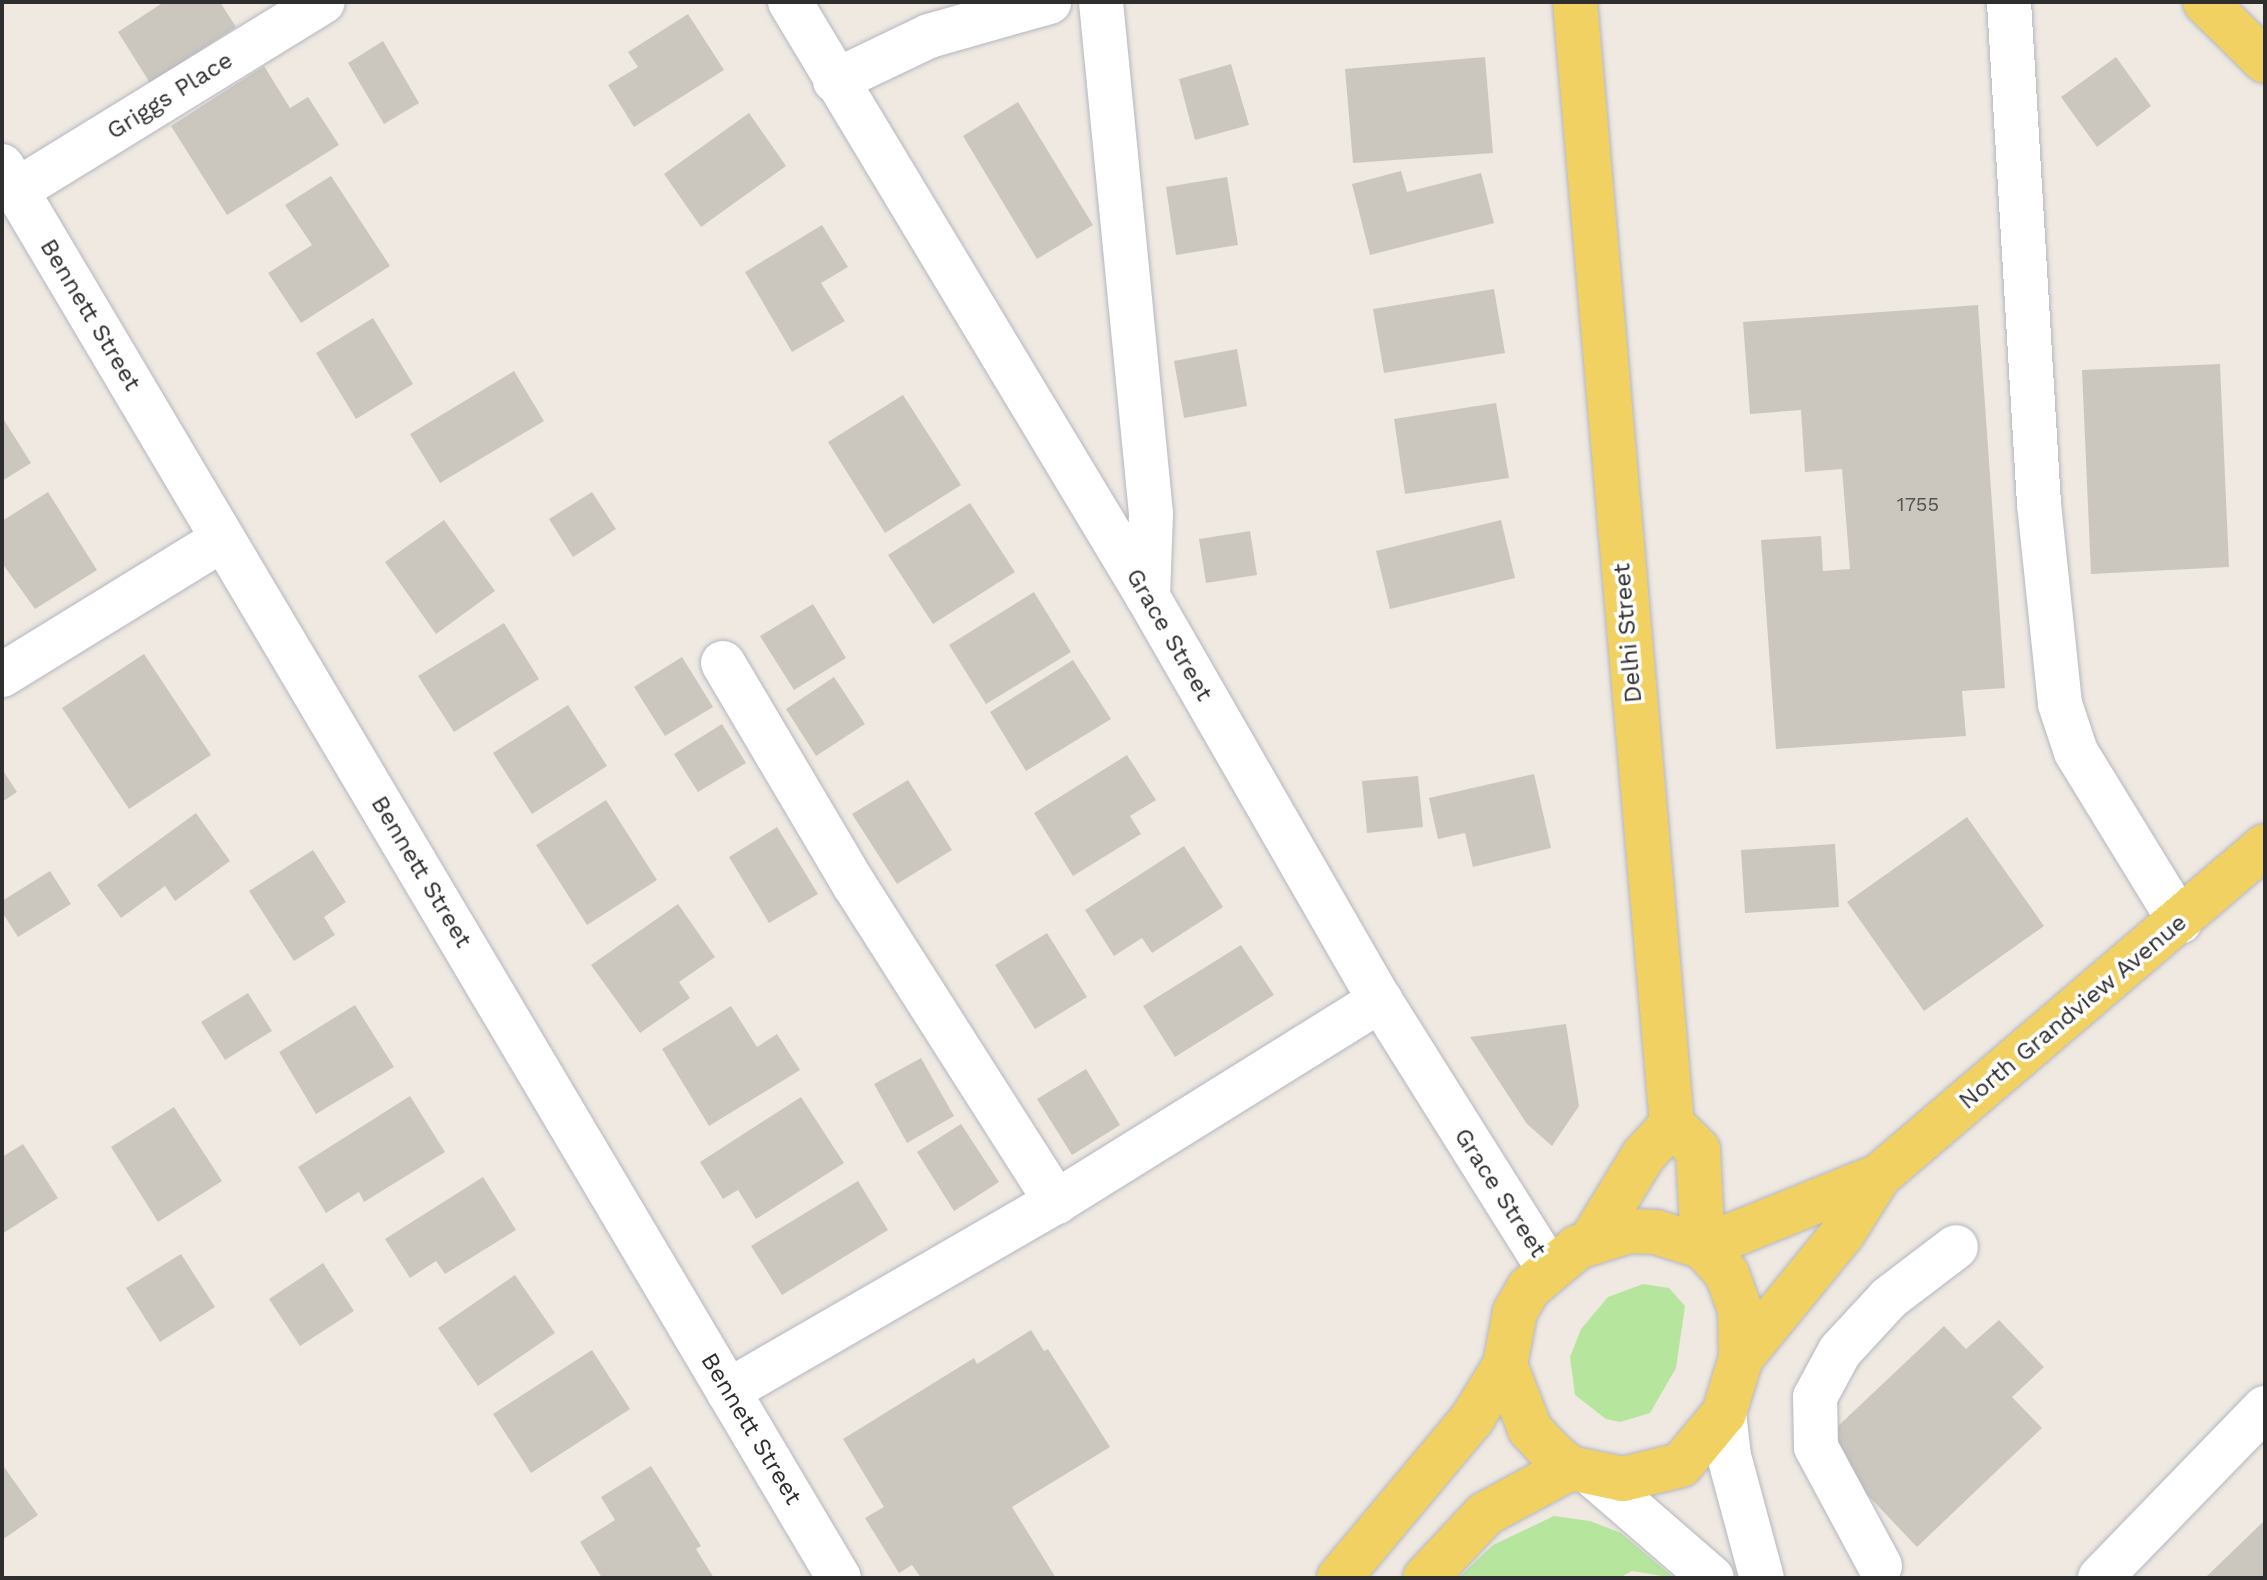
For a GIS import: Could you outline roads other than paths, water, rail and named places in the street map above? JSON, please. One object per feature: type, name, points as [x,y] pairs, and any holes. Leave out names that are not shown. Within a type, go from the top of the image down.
[{"type":"main road","name":"Delhi Street","points":[[1575,2],[1672,1124]]},
{"type":"main road","points":[[2205,2],[2265,61]]},
{"type":"main road","name":"North Grandview Avenue","points":[[1741,1358],[1843,1233],[1879,1176],[2180,922],[2265,846]]},
{"type":"main road","points":[[1339,1578],[1472,1419],[1505,1365],[1515,1312],[1549,1269],[1593,1238],[1643,1156],[1672,1124],[1698,1150],[1703,1247]]},
{"type":"main road","name":"North Grandview Avenue","points":[[1703,1247],[1879,1176]]},
{"type":"main road","points":[[1505,1365],[1530,1429],[1581,1472],[1623,1479],[1681,1465],[1724,1413],[1741,1358],[1740,1310],[1727,1274],[1703,1247],[1656,1232],[1593,1238]]},
{"type":"main road","points":[[1425,1578],[1485,1514],[1581,1472]]},
{"type":"street","name":"Griggs Place","points":[[9,178],[323,2]]},
{"type":"street","name":"Grace Street","points":[[790,2],[1148,597],[1380,1000],[1549,1269]]},
{"type":"street","points":[[835,81],[929,36],[1049,2]]},
{"type":"street","points":[[1101,2],[1151,514],[1148,597]]},
{"type":"street","points":[[2009,2],[2039,504],[2060,704],[2076,752],[2180,922]]},
{"type":"street","name":"Bennett Street","points":[[9,178],[839,1578]]},
{"type":"street","points":[[2,675],[223,539]]},
{"type":"street","points":[[723,663],[855,886],[1056,1202]]},
{"type":"street","points":[[728,1391],[1056,1202],[1380,1000]]},
{"type":"street","points":[[1880,1566],[1816,1447],[1815,1397],[1840,1351],[1889,1298],[1956,1247]]},
{"type":"street","points":[[2100,1578],[2265,1408]]},
{"type":"street","points":[[1724,1413],[1729,1456],[1762,1578]]},
{"type":"street","points":[[1581,1472],[1712,1578]]}]
